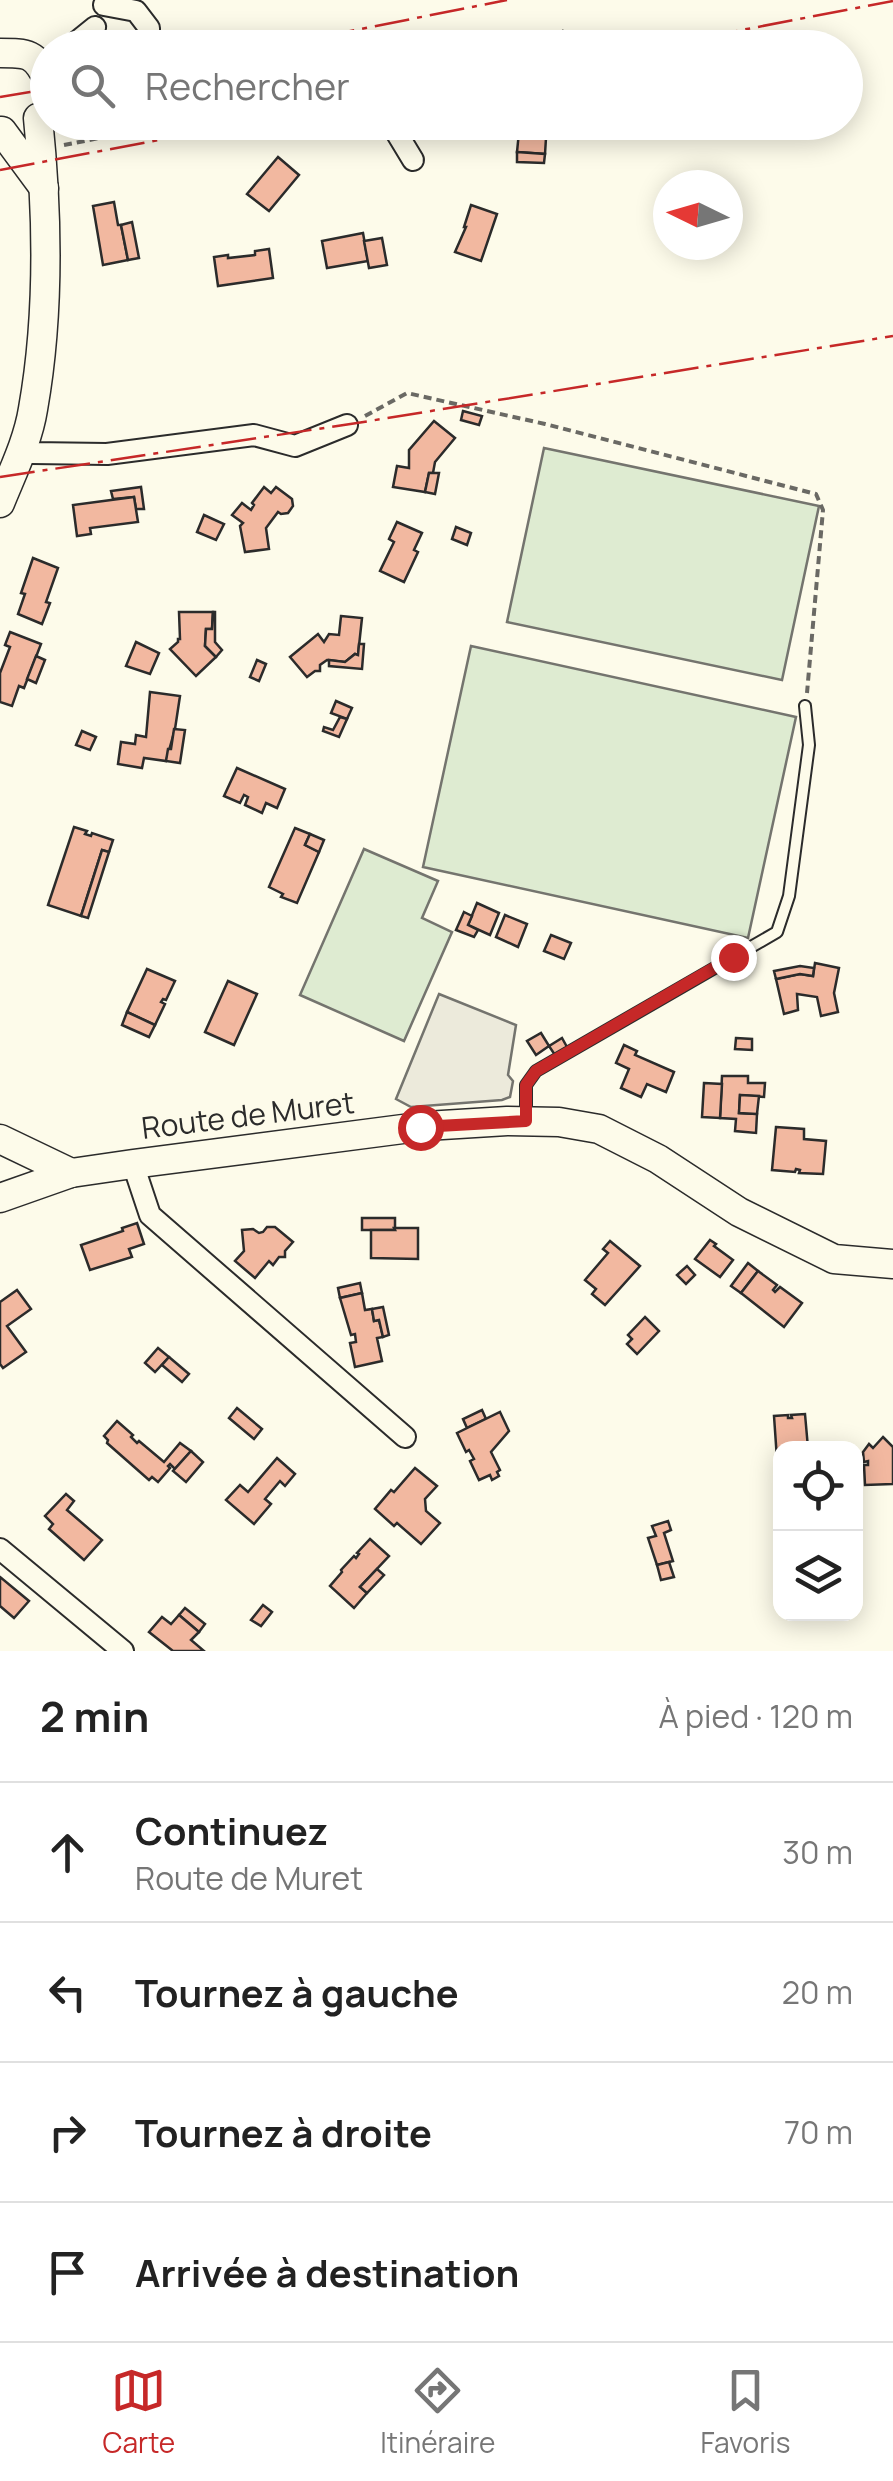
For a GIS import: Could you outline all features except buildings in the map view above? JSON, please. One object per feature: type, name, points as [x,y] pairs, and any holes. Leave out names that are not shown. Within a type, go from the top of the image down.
[{"type":"street","points":[[93,30],[106,3],[136,11],[149,30]]},
{"type":"street","points":[[91,30],[95,27]]},
{"type":"street","points":[[0,53],[30,56]]},
{"type":"street","points":[[1,131],[30,125]]},
{"type":"street","points":[[1,131],[44,189]]},
{"type":"street","points":[[0,503],[33,412],[46,285],[42,140]]},
{"type":"street","points":[[401,140],[413,160]]},
{"type":"street","points":[[21,450],[107,454],[254,435],[294,446],[347,425]]},
{"type":"street","name":"Route de Muret","points":[[12,1194],[71,1173],[133,1164],[426,1126],[559,1122],[599,1129],[658,1159],[739,1212],[834,1259],[893,1264]]},
{"type":"street","points":[[12,1194],[10,1144],[71,1173]]},
{"type":"street","points":[[133,1164],[150,1214],[405,1436]]},
{"type":"street","points":[[0,1549],[123,1651]]},
{"type":"lane","points":[[526,1121],[526,1085],[536,1071],[777,932],[789,896],[810,745],[805,706]]},
{"type":"path","points":[[42,152],[87,140]]},
{"type":"path","points":[[347,425],[407,394],[544,424],[816,494],[823,510],[805,706]]},
{"type":"green space","points":[[544,448],[819,506],[782,680],[507,622]]},
{"type":"green space","points":[[471,646],[796,717],[748,938],[423,867]]},
{"type":"green space","points":[[364,849],[438,881],[422,918],[452,932],[404,1041],[300,995]]},
{"type":"shaded area","points":[[439,994],[516,1025],[508,1075],[513,1081],[510,1097],[411,1107],[396,1099]]},
{"type":"power","points":[[356,30],[507,0]]},
{"type":"power","points":[[742,30],[893,1]]},
{"type":"power","points":[[0,97],[30,92]]},
{"type":"power","points":[[0,170],[159,140]]},
{"type":"power","points":[[0,477],[893,336]]},
{"type":"route","points":[[420,1127],[526,1121],[526,1085],[536,1071],[733,957]]}]
